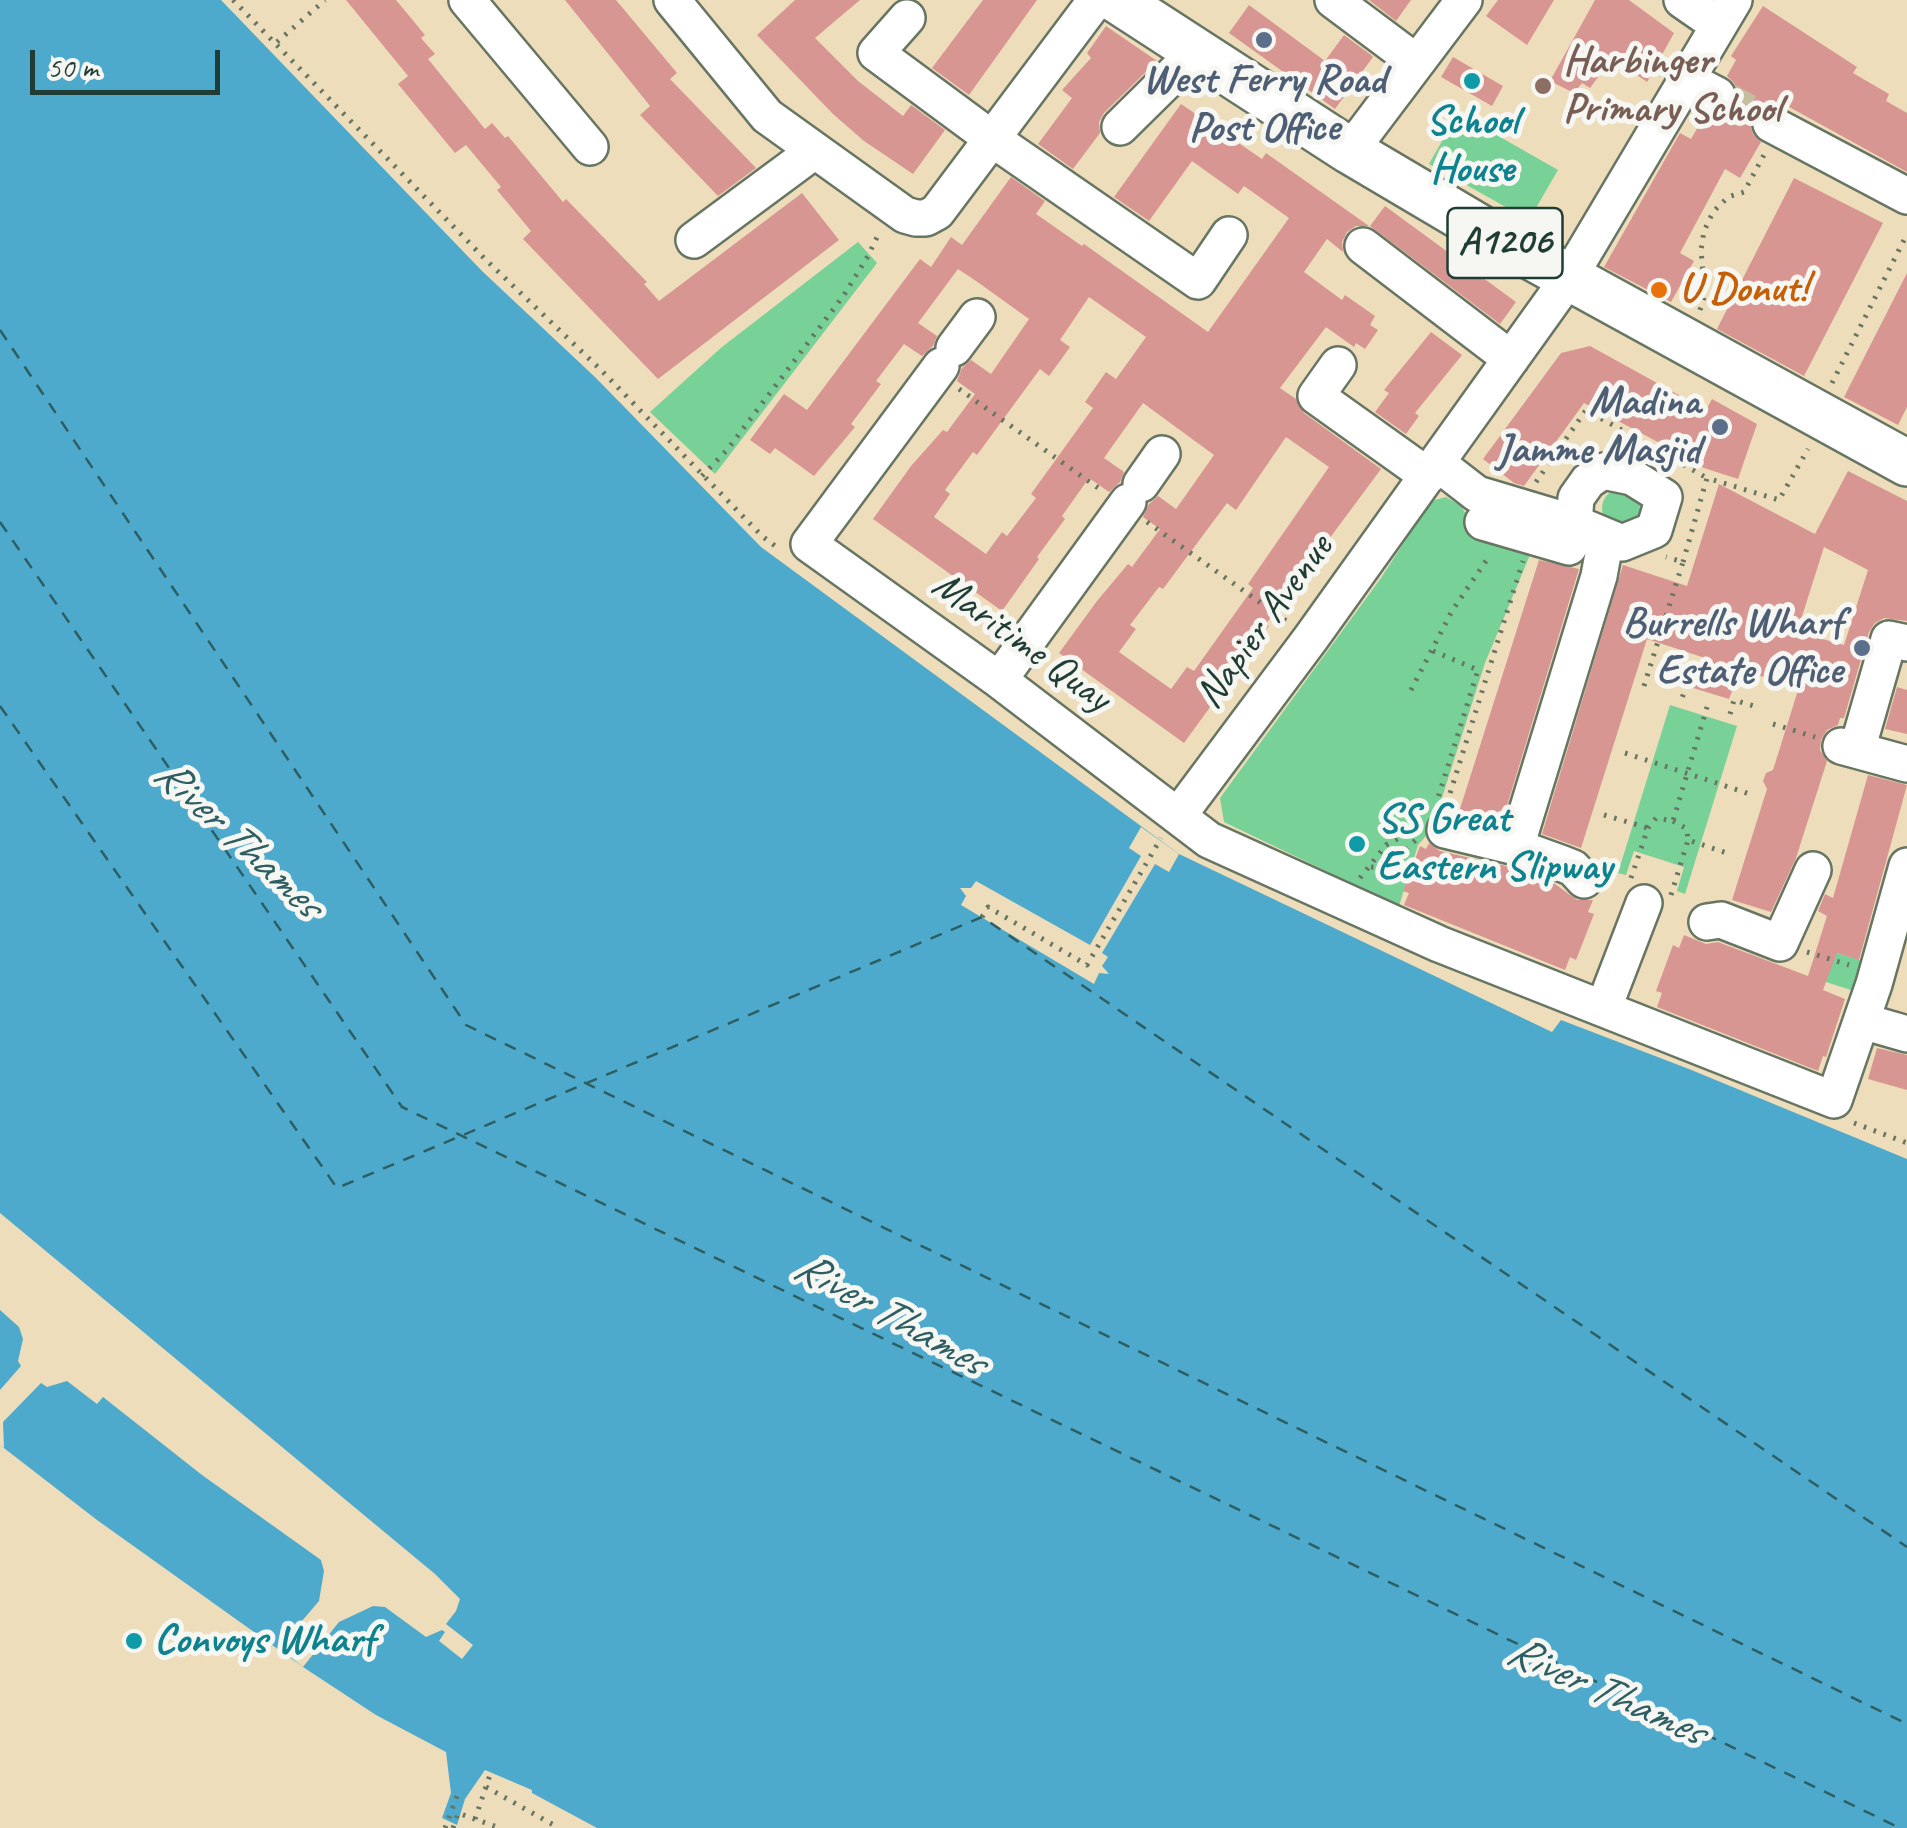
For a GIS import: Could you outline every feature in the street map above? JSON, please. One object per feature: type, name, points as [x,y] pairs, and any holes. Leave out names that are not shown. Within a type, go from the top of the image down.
[{"type":"main road","name":"A1206","points":[[1116,0],[1350,151],[1568,279],[1907,463]]},
{"type":"street","points":[[467,0],[590,147]]},
{"type":"street","points":[[672,0],[767,116],[905,215],[926,218],[936,212],[1096,0]]},
{"type":"street","points":[[1333,0],[1416,62]]},
{"type":"street","points":[[1350,151],[1464,0]]},
{"type":"street","points":[[1682,0],[1726,13]]},
{"type":"street","name":"Napier Avenue","points":[[1178,816],[1433,469],[1701,86],[1726,13]]},
{"type":"street","points":[[907,18],[876,53],[1198,281],[1229,234]]},
{"type":"street","points":[[1120,127],[1195,52]]},
{"type":"street","points":[[1775,126],[1907,196]]},
{"type":"street","points":[[694,240],[813,152]]},
{"type":"street","points":[[1363,246],[1511,360]]},
{"type":"street","points":[[796,548],[978,317]]},
{"type":"street","points":[[1338,365],[1316,396],[1477,494],[1571,535]]},
{"type":"street","points":[[999,680],[1162,454]]},
{"type":"street","points":[[1477,494],[1474,510],[1482,522],[1507,530],[1614,541],[1654,530],[1664,497],[1632,477],[1603,470],[1588,480],[1576,498],[1571,535]]},
{"type":"street","points":[[1516,848],[1599,576],[1614,541]]},
{"type":"street","name":"Maritime Quay","points":[[796,548],[999,680],[1178,816]]},
{"type":"street","points":[[1907,642],[1889,639],[1849,748],[1907,764]]},
{"type":"street","points":[[1178,816],[1209,840],[1398,927],[1834,1100],[1862,1021],[1907,866]]},
{"type":"street","points":[[1437,822],[1573,868],[1584,880]]},
{"type":"street","points":[[1707,922],[1721,920],[1780,944],[1813,870]]},
{"type":"street","points":[[1604,1007],[1647,898]]},
{"type":"street","points":[[1862,1021],[1907,1034]]},
{"type":"path","points":[[234,0],[762,536],[796,548]]},
{"type":"path","points":[[278,42],[324,0]]},
{"type":"path","points":[[1684,343],[1706,296],[1704,231],[1713,212],[1728,198],[1744,192],[1775,126]]},
{"type":"path","points":[[702,476],[727,450],[844,295],[868,256],[890,204]]},
{"type":"path","points":[[1644,686],[1707,478],[1779,500],[1907,234]]},
{"type":"path","points":[[1369,866],[1386,868],[1437,822],[1525,555],[1507,530],[1452,610],[1411,690]]},
{"type":"path","points":[[1614,541],[1682,562]]},
{"type":"path","points":[[1341,902],[1386,846],[1437,822],[1478,670],[1433,651]]},
{"type":"path","points":[[1667,678],[1687,685],[1682,698]]},
{"type":"path","points":[[1730,714],[1734,700],[1754,706]]},
{"type":"path","points":[[1673,821],[1707,707]]},
{"type":"path","points":[[1773,724],[1849,748]]},
{"type":"path","points":[[1625,753],[1750,794]]},
{"type":"path","points":[[1604,815],[1648,828]]},
{"type":"path","points":[[982,917],[988,907],[1087,965],[1178,816]]},
{"type":"path","points":[[1656,818],[1673,821],[1688,829],[1688,840],[1647,898],[1648,828],[1656,818]]},
{"type":"path","points":[[1688,840],[1730,854]]},
{"type":"path","points":[[1780,944],[1860,968]]},
{"type":"path","points":[[475,1819],[490,1775]]},
{"type":"path","points":[[486,1788],[559,1828]]},
{"type":"path","points":[[449,1828],[457,1796]]},
{"type":"path","points":[[449,1828],[458,1812],[500,1828]]},
{"type":"green space","points":[[1458,113],[1558,170],[1529,220],[1429,164]]},
{"type":"green space","points":[[858,242],[877,263],[715,474],[650,412],[722,347]]},
{"type":"green space","points":[[1621,489],[1634,495],[1640,508],[1634,521],[1621,527],[1608,521],[1602,508],[1608,495]]},
{"type":"green space","points":[[1446,497],[1461,506],[1474,527],[1532,550],[1485,663],[1432,829],[1418,845],[1399,906],[1224,822],[1220,798],[1381,578],[1431,501]]},
{"type":"green space","points":[[1670,705],[1737,726],[1685,894],[1677,891],[1684,867],[1634,851],[1626,875],[1618,873]]},
{"type":"green space","points":[[1817,947],[1860,960],[1854,991],[1826,982]]},
{"type":"water","name":"River Thames","points":[[0,0],[221,0],[482,271],[596,378],[761,547],[1179,854],[1552,1032],[1561,1020],[1907,1159],[1907,1828],[597,1828],[532,1790],[485,1770],[465,1799],[457,1825],[442,1818],[451,1793],[446,1752],[376,1715],[303,1667],[97,1520],[0,1445]]},
{"type":"pier","points":[[1141,827],[1179,854],[1169,872],[1155,864],[1102,953],[1108,957],[1102,966],[1109,974],[1099,973],[1094,984],[961,905],[966,896],[960,888],[971,888],[976,881],[1090,945],[1141,856],[1129,848]]},
{"type":"pier","points":[[0,1213],[435,1574],[460,1599],[446,1624],[473,1645],[462,1659],[439,1641],[445,1632],[442,1630],[426,1637],[385,1607],[373,1606],[339,1622],[303,1667],[279,1648],[319,1601],[324,1571],[321,1560],[202,1475],[103,1397],[97,1404],[67,1381],[47,1387],[41,1383],[3,1422],[4,1448],[0,1445],[0,1390],[21,1366],[18,1361],[23,1339],[19,1327],[0,1310]]},
{"type":"building","points":[[346,0],[396,0],[425,35],[421,38],[435,54],[428,59],[485,129],[492,123],[505,138],[508,136],[563,202],[566,199],[647,282],[644,284],[659,301],[802,193],[839,240],[658,379],[523,239],[531,231],[497,190],[501,187],[466,145],[455,153],[398,84],[408,76]]},
{"type":"building","points":[[565,0],[616,0],[677,73],[670,79],[756,168],[718,196],[640,115],[650,106]]},
{"type":"building","points":[[795,0],[860,0],[815,38],[858,81],[903,116],[911,105],[945,130],[913,174],[833,114],[757,35]]},
{"type":"building","points":[[983,0],[1037,0],[969,95],[932,68]]},
{"type":"building","points":[[1369,0],[1411,0],[1396,21]]},
{"type":"building","points":[[1498,0],[1554,0],[1527,45],[1486,16]]},
{"type":"building","points":[[1595,0],[1629,0],[1674,33],[1647,82],[1612,58],[1590,88],[1582,83],[1574,93],[1550,81]]},
{"type":"building","points":[[1249,5],[1325,61],[1344,35],[1373,57],[1335,109],[1229,33]]},
{"type":"building","points":[[1763,6],[1857,67],[1853,73],[1889,94],[1886,101],[1907,113],[1907,172],[1782,103],[1761,106],[1753,113],[1750,124],[1761,142],[1740,178],[1725,169],[1680,253],[1694,261],[1671,302],[1604,267],[1680,133],[1691,139],[1706,113],[1719,116],[1735,106],[1738,93],[1727,76],[1736,60],[1731,56]]},
{"type":"building","points":[[1106,26],[1157,61],[1104,113],[1099,122],[1100,133],[1073,169],[1038,144],[1072,98],[1062,90],[1091,58],[1087,53]]},
{"type":"building","name":"School House","points":[[1453,57],[1503,86],[1492,106],[1441,77]]},
{"type":"building","points":[[1181,104],[1262,159],[1266,153],[1369,226],[1356,226],[1347,232],[1343,252],[1327,239],[1304,272],[1342,300],[1345,295],[1375,316],[1370,325],[1378,330],[1365,349],[1356,343],[1354,347],[1326,327],[1280,388],[1296,399],[1304,413],[1381,469],[1184,743],[1059,653],[1097,601],[1128,564],[1132,567],[1160,529],[1143,517],[1149,504],[1158,496],[1176,509],[1214,455],[1143,403],[1104,458],[1124,472],[1120,482],[1109,492],[1089,478],[1002,611],[873,519],[911,466],[943,430],[947,432],[975,394],[957,381],[962,368],[971,360],[991,374],[1029,319],[979,283],[958,269],[918,323],[937,336],[933,346],[922,356],[904,344],[876,381],[881,384],[851,424],[855,427],[814,476],[775,448],[770,454],[750,440],[784,394],[807,410],[920,259],[931,267],[951,237],[962,245],[1011,177],[1045,201],[1036,214],[1208,332],[1289,218],[1244,186],[1238,194],[1192,161],[1149,221],[1114,197]],"holes":[[[1089,297],[1146,337],[1116,379],[1106,372],[1085,402],[1093,408],[1031,494],[1036,498],[1007,536],[1002,532],[986,554],[934,517],[950,494],[945,490],[973,452],[977,455],[1040,369],[1049,376],[1070,347],[1060,340]],[[1286,437],[1329,467],[1248,584],[1253,588],[1194,671],[1187,667],[1171,689],[1119,652],[1136,629],[1130,625],[1159,587],[1163,589],[1227,503],[1236,510]]]},
{"type":"building","points":[[1794,178],[1883,223],[1804,376],[1717,329]]},
{"type":"building","points":[[1385,206],[1516,302],[1500,324],[1370,226]]},
{"type":"building","points":[[1907,273],[1907,407],[1898,425],[1844,397]]},
{"type":"building","points":[[1431,332],[1462,355],[1415,413],[1419,416],[1406,434],[1375,412],[1389,393],[1384,390]]},
{"type":"building","points":[[1590,346],[1706,410],[1712,399],[1757,424],[1738,479],[1701,467],[1703,459],[1690,459],[1584,403],[1524,486],[1483,459],[1561,353]]},
{"type":"building","points":[[1848,471],[1907,501],[1907,621],[1884,618],[1869,632],[1844,718],[1827,730],[1821,740],[1820,750],[1827,761],[1796,858],[1771,912],[1732,900],[1767,789],[1763,781],[1766,773],[1773,770],[1799,687],[1750,673],[1745,686],[1735,683],[1729,699],[1693,688],[1702,657],[1647,639],[1581,848],[1542,834],[1623,565],[1687,586],[1719,484],[1815,534]],"holes":[[[1824,547],[1868,570],[1844,645],[1797,632]]]},
{"type":"building","points":[[1539,560],[1579,569],[1502,822],[1459,812]]},
{"type":"building","points":[[1897,687],[1907,690],[1907,734],[1885,729]]},
{"type":"building","points":[[1868,775],[1907,785],[1859,960],[1837,953],[1823,990],[1845,999],[1818,1071],[1657,1007],[1662,993],[1656,991],[1673,945],[1679,948],[1684,935],[1706,944],[1718,942],[1808,976],[1827,916],[1818,911],[1825,894],[1833,898]]},
{"type":"building","points":[[1429,843],[1440,851],[1510,867],[1555,884],[1577,900],[1593,900],[1588,912],[1594,914],[1576,960],[1570,957],[1565,970],[1404,905],[1409,893],[1403,891],[1420,846],[1426,849]]},
{"type":"building","points":[[1877,1048],[1907,1055],[1907,1090],[1868,1079]]},
{"type":"ferry route","points":[[0,330],[466,1025],[1907,1724]]},
{"type":"ferry route","points":[[0,522],[402,1107],[1900,1828]]},
{"type":"ferry route","points":[[0,706],[337,1188],[982,917],[1907,1547]]},
{"type":"tunnel","points":[[1717,95],[1771,124]]},
{"type":"place","name":"West Ferry Road Post Office","points":[[1264,40]]},
{"type":"place","name":"School House","points":[[1472,81]]},
{"type":"place","name":"Harbinger Primary School","points":[[1543,86]]},
{"type":"place","name":"U Donut!","points":[[1659,290]]},
{"type":"place","name":"Madina Jamme Masjid","points":[[1720,427]]},
{"type":"place","name":"Burrells Wharf Estate Office","points":[[1862,648]]},
{"type":"place","name":"SS Great Eastern Slipway","points":[[1357,844]]},
{"type":"place","name":"Convoys Wharf","points":[[134,1641]]}]
